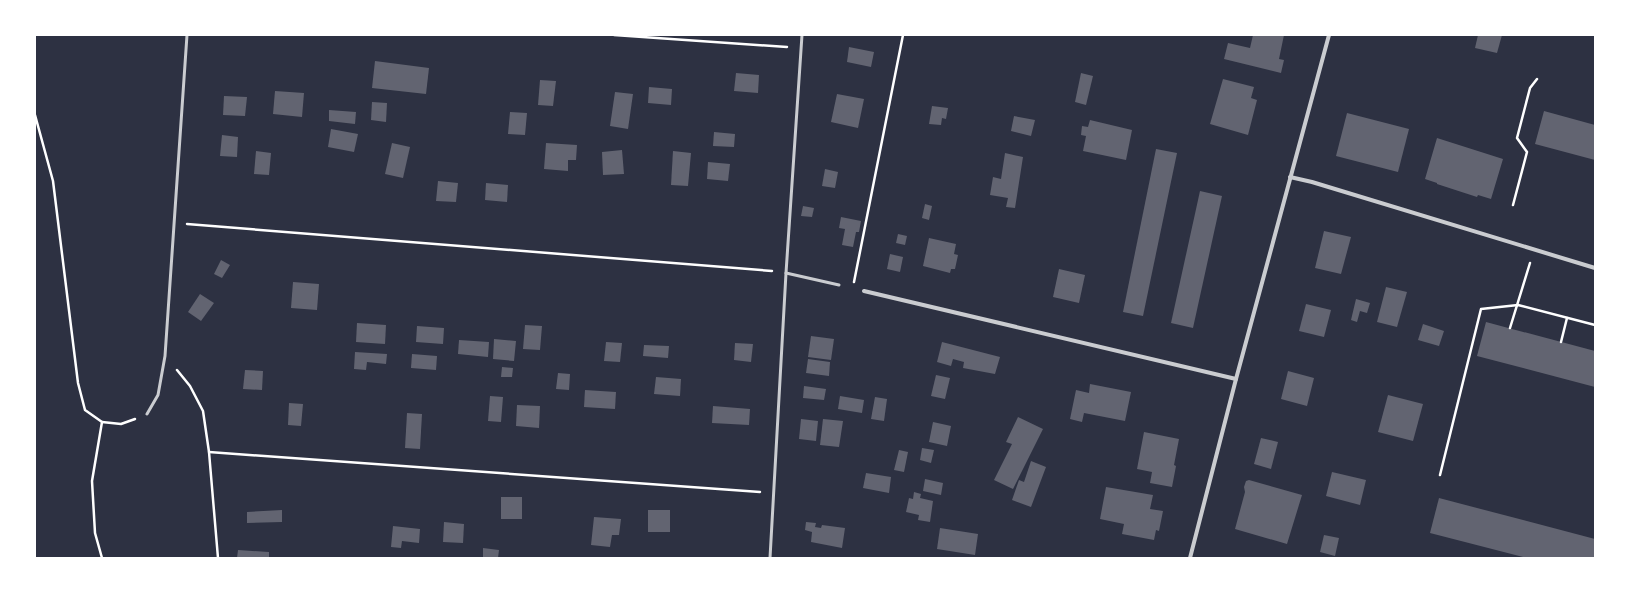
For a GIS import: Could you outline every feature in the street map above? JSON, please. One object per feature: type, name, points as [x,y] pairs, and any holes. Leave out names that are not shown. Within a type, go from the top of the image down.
[{"type":"street","points":[[1190,558],[1236,379],[1329,35]]},
{"type":"street","points":[[1290,177],[1312,182],[1595,268]]},
{"type":"street","points":[[864,291],[1236,379]]},
{"type":"lane","points":[[147,414],[158,395],[165,356],[187,35]]},
{"type":"lane","points":[[770,558],[786,273],[802,35]]},
{"type":"lane","points":[[786,273],[839,285]]},
{"type":"path","points":[[614,35],[802,48]]},
{"type":"path","points":[[852,288],[903,35]]},
{"type":"path","points":[[1513,205],[1527,152],[1517,138],[1530,88],[1537,79]]},
{"type":"path","points":[[35,115],[53,181],[78,383],[84,410],[102,422],[121,424],[147,414]]},
{"type":"path","points":[[175,223],[773,271]]},
{"type":"path","points":[[1510,328],[1534,249]]},
{"type":"path","points":[[1440,475],[1482,309],[1518,305],[1595,325]]},
{"type":"path","points":[[1561,342],[1567,318]]},
{"type":"path","points":[[165,356],[190,386],[203,411],[209,452],[218,558]]},
{"type":"path","points":[[102,422],[92,480],[95,533],[102,558]]},
{"type":"path","points":[[209,452],[774,493]]},
{"type":"building","points":[[1253,35],[1284,35],[1279,59],[1284,60],[1281,73],[1224,59],[1228,43],[1250,48]]},
{"type":"building","points":[[1478,35],[1502,35],[1497,53],[1475,48]]},
{"type":"building","points":[[849,47],[874,52],[871,67],[847,62]]},
{"type":"building","points":[[375,61],[429,68],[426,94],[372,88]]},
{"type":"building","points":[[736,73],[759,75],[758,93],[734,91]]},
{"type":"building","points":[[1081,73],[1093,76],[1086,105],[1075,102]]},
{"type":"building","points":[[1223,79],[1254,87],[1251,98],[1257,100],[1248,135],[1210,124]]},
{"type":"building","points":[[540,80],[556,81],[553,106],[538,105]]},
{"type":"building","points":[[649,87],[672,89],[671,105],[648,103]]},
{"type":"building","points":[[275,91],[304,93],[302,117],[273,114]]},
{"type":"building","points":[[615,92],[633,94],[628,129],[610,126]]},
{"type":"building","points":[[837,94],[864,99],[858,128],[831,122]]},
{"type":"building","points":[[224,96],[247,97],[245,116],[223,115]]},
{"type":"building","points":[[372,102],[387,103],[386,122],[371,120]]},
{"type":"building","points":[[932,106],[948,108],[946,119],[942,118],[941,125],[929,124]]},
{"type":"building","points":[[329,110],[356,112],[355,124],[329,121]]},
{"type":"building","points":[[1544,111],[1595,125],[1595,160],[1535,144]]},
{"type":"building","points":[[510,112],[527,113],[525,135],[508,134]]},
{"type":"building","points":[[1347,113],[1409,129],[1398,172],[1336,156]]},
{"type":"building","points":[[1014,116],[1035,120],[1031,136],[1011,131]]},
{"type":"building","points":[[1090,120],[1132,130],[1126,160],[1083,151],[1086,136],[1081,135],[1082,126],[1088,127]]},
{"type":"building","points":[[331,129],[358,134],[354,152],[328,147]]},
{"type":"building","points":[[714,132],[735,134],[734,147],[713,146]]},
{"type":"building","points":[[222,135],[238,137],[237,157],[220,156]]},
{"type":"building","points":[[1437,138],[1503,159],[1491,199],[1478,195],[1477,197],[1425,179]]},
{"type":"building","points":[[392,143],[410,147],[403,178],[385,174]]},
{"type":"building","points":[[546,143],[577,145],[576,160],[568,160],[568,171],[544,169]]},
{"type":"building","points":[[1156,149],[1177,153],[1143,316],[1123,312]]},
{"type":"building","points":[[622,150],[624,174],[603,175],[602,152]]},
{"type":"building","points":[[256,151],[271,153],[269,175],[254,174]]},
{"type":"building","points":[[673,151],[691,153],[688,186],[671,185]]},
{"type":"building","points":[[1005,153],[1023,157],[1015,208],[1006,207],[1008,198],[990,195],[993,177],[1001,179]]},
{"type":"building","points":[[708,162],[730,164],[728,181],[707,179]]},
{"type":"building","points":[[825,169],[838,172],[835,188],[822,186]]},
{"type":"building","points":[[438,181],[458,183],[456,202],[436,201]]},
{"type":"building","points":[[486,183],[508,185],[507,202],[485,200]]},
{"type":"building","points":[[1200,191],[1222,196],[1193,328],[1171,323]]},
{"type":"building","points":[[925,204],[932,206],[929,220],[922,218]]},
{"type":"building","points":[[803,206],[814,208],[812,217],[801,216]]},
{"type":"building","points":[[841,217],[861,221],[859,232],[856,232],[853,247],[842,245],[845,229],[839,228]]},
{"type":"building","points":[[1324,231],[1351,237],[1341,274],[1315,268]]},
{"type":"building","points":[[898,234],[907,236],[905,245],[896,243]]},
{"type":"building","points":[[929,238],[956,244],[954,254],[958,255],[955,269],[951,269],[950,273],[923,266]]},
{"type":"building","points":[[890,254],[903,257],[900,272],[887,269]]},
{"type":"building","points":[[221,260],[230,265],[222,278],[214,274]]},
{"type":"building","points":[[1059,269],[1085,275],[1079,303],[1053,297]]},
{"type":"building","points":[[293,282],[319,284],[317,310],[291,308]]},
{"type":"building","points":[[1386,287],[1407,292],[1397,327],[1377,322]]},
{"type":"building","points":[[200,294],[214,303],[201,321],[188,312]]},
{"type":"building","points":[[1356,299],[1370,303],[1367,313],[1360,311],[1357,322],[1351,320]]},
{"type":"building","points":[[1306,304],[1331,310],[1324,337],[1299,331]]},
{"type":"building","points":[[1486,322],[1595,351],[1595,387],[1477,356]]},
{"type":"building","points":[[357,323],[386,325],[385,344],[356,342]]},
{"type":"building","points":[[1423,324],[1444,331],[1439,346],[1418,340]]},
{"type":"building","points":[[525,325],[542,326],[540,350],[523,349]]},
{"type":"building","points":[[417,326],[444,328],[443,344],[416,342]]},
{"type":"building","points":[[811,336],[834,339],[831,360],[808,357]]},
{"type":"building","points":[[494,339],[516,341],[514,361],[493,359]]},
{"type":"building","points":[[459,340],[489,342],[488,357],[458,354]]},
{"type":"building","points":[[606,342],[622,343],[620,362],[604,361]]},
{"type":"building","points":[[942,342],[1000,357],[995,374],[963,368],[964,362],[953,359],[951,366],[937,362]]},
{"type":"building","points":[[735,343],[753,344],[751,362],[734,360]]},
{"type":"building","points":[[644,345],[669,346],[668,358],[643,356]]},
{"type":"building","points":[[355,352],[387,354],[386,364],[367,362],[366,370],[354,369]]},
{"type":"building","points":[[412,354],[437,356],[436,370],[411,368]]},
{"type":"building","points":[[808,359],[830,362],[829,376],[806,373]]},
{"type":"building","points":[[502,367],[513,368],[512,377],[501,377]]},
{"type":"building","points":[[245,370],[263,371],[262,390],[243,389]]},
{"type":"building","points":[[1288,371],[1314,378],[1307,406],[1281,399]]},
{"type":"building","points":[[558,373],[570,374],[569,390],[556,389]]},
{"type":"building","points":[[936,375],[950,378],[945,399],[931,396]]},
{"type":"building","points":[[656,377],[681,379],[680,396],[654,394]]},
{"type":"building","points":[[1090,384],[1131,392],[1125,421],[1084,413],[1082,422],[1070,419],[1076,390],[1089,393]]},
{"type":"building","points":[[804,386],[826,389],[824,400],[803,398]]},
{"type":"building","points":[[585,390],[616,392],[615,409],[584,407]]},
{"type":"building","points":[[1388,395],[1423,404],[1413,441],[1378,432]]},
{"type":"building","points":[[490,396],[503,397],[501,422],[488,421]]},
{"type":"building","points":[[840,396],[864,400],[862,413],[838,409]]},
{"type":"building","points":[[875,397],[887,399],[884,421],[871,419]]},
{"type":"building","points":[[289,403],[303,404],[301,426],[288,425]]},
{"type":"building","points":[[517,405],[540,406],[539,428],[516,426]]},
{"type":"building","points":[[713,406],[750,409],[749,425],[712,423]]},
{"type":"building","points":[[407,413],[422,414],[420,449],[405,448]]},
{"type":"building","points":[[1018,417],[1043,429],[1013,489],[994,480],[1012,444],[1006,442]]},
{"type":"building","points":[[801,419],[818,421],[816,441],[799,439]]},
{"type":"building","points":[[823,419],[843,421],[839,447],[820,445]]},
{"type":"building","points":[[933,422],[951,426],[947,446],[929,442]]},
{"type":"building","points":[[1144,432],[1179,439],[1172,487],[1150,483],[1152,472],[1137,469]]},
{"type":"building","points":[[1261,438],[1278,442],[1271,469],[1254,464]]},
{"type":"building","points":[[922,448],[934,450],[931,463],[920,460]]},
{"type":"building","points":[[899,450],[908,452],[904,472],[894,470]]},
{"type":"building","points":[[1031,461],[1046,467],[1031,507],[1012,500],[1019,480],[1024,482]]},
{"type":"building","points":[[1332,472],[1366,480],[1360,505],[1326,496]]},
{"type":"building","points":[[866,473],[891,477],[889,493],[863,488]]},
{"type":"building","points":[[925,479],[943,483],[941,495],[923,491]]},
{"type":"building","points":[[1249,480],[1302,495],[1287,544],[1235,529],[1245,492],[1244,487],[1246,481]]},
{"type":"building","points":[[1106,487],[1153,495],[1150,509],[1163,511],[1159,531],[1156,530],[1154,540],[1122,534],[1124,524],[1100,519]]},
{"type":"building","points":[[914,492],[921,494],[920,498],[933,501],[930,522],[918,520],[919,515],[906,512],[909,498],[913,499]]},
{"type":"building","points":[[501,497],[522,497],[522,519],[501,519]]},
{"type":"building","points":[[1439,498],[1595,539],[1595,558],[1527,558],[1430,533]]},
{"type":"building","points":[[282,510],[282,522],[247,523],[247,512]]},
{"type":"building","points":[[648,510],[670,510],[670,532],[648,532]]},
{"type":"building","points":[[594,517],[621,519],[619,535],[612,535],[610,547],[591,545]]},
{"type":"building","points":[[444,522],[464,524],[463,543],[443,542]]},
{"type":"building","points":[[806,522],[816,523],[815,527],[821,528],[822,525],[845,528],[842,548],[811,542],[812,532],[805,530]]},
{"type":"building","points":[[393,526],[420,529],[419,543],[402,541],[401,548],[391,547]]},
{"type":"building","points":[[940,528],[978,534],[975,555],[937,549]]},
{"type":"building","points":[[1324,535],[1339,538],[1335,556],[1320,552]]},
{"type":"building","points":[[483,548],[499,550],[498,558],[483,558]]},
{"type":"building","points":[[238,550],[269,552],[269,558],[237,558]]}]
